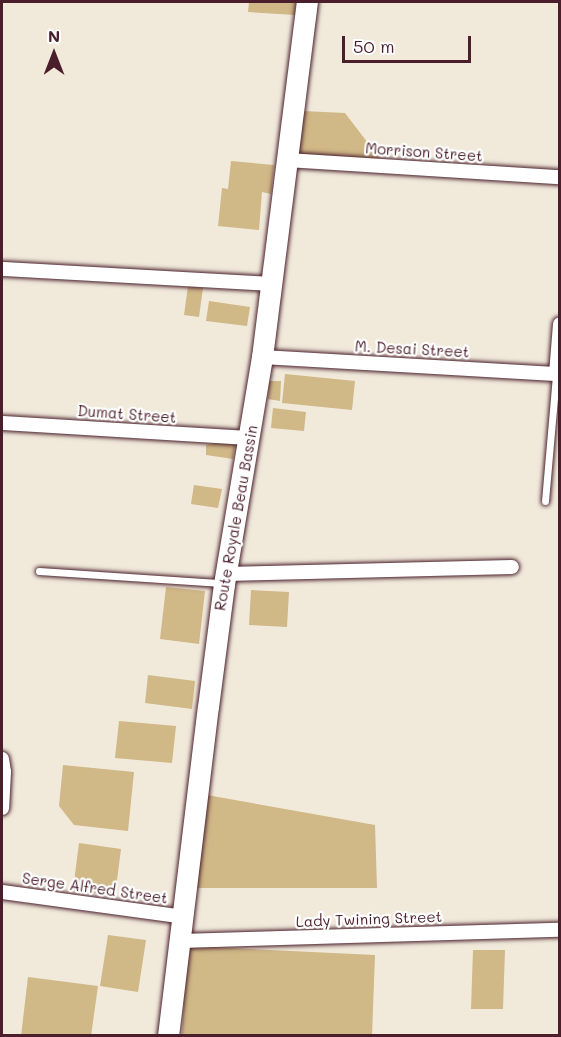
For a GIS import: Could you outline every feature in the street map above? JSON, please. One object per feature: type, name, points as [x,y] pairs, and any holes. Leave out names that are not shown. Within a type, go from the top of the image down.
[{"type":"main road","name":"Route Royale Beau Bassin","points":[[168,1035],[225,579],[262,357],[307,2]]},
{"type":"street","name":"Morrison Street","points":[[286,160],[560,177]]},
{"type":"street","points":[[2,269],[270,284]]},
{"type":"street","points":[[557,374],[560,324]]},
{"type":"street","name":"M. Desai Street","points":[[262,357],[557,374]]},
{"type":"street","name":"Dumat Street","points":[[2,423],[250,438]]},
{"type":"street","points":[[225,579],[512,567]]},
{"type":"street","points":[[2,759],[4,772],[2,808]]},
{"type":"street","name":"Serge Alfred Street","points":[[2,892],[184,916]]},
{"type":"street","name":"Lady Twining Street","points":[[179,941],[560,930]]},
{"type":"lane","points":[[545,501],[557,374]]},
{"type":"lane","points":[[39,571],[225,579]]},
{"type":"building","points":[[249,2],[296,2],[295,15],[248,12]]},
{"type":"building","points":[[303,111],[345,113],[384,164],[302,155],[296,149]]},
{"type":"building","points":[[231,161],[274,165],[271,194],[262,192],[259,230],[218,226],[222,188],[228,189]]},
{"type":"building","points":[[188,286],[203,288],[199,317],[184,315]]},
{"type":"building","points":[[209,301],[250,307],[247,326],[206,321]]},
{"type":"building","points":[[285,374],[355,381],[352,410],[282,403]]},
{"type":"building","points":[[269,381],[281,381],[280,401],[268,399]]},
{"type":"building","points":[[273,408],[306,412],[304,431],[271,428]]},
{"type":"building","points":[[230,440],[235,443],[233,459],[206,455],[206,445]]},
{"type":"building","points":[[194,485],[222,489],[218,508],[191,504]]},
{"type":"building","points":[[166,587],[205,591],[199,644],[160,639]]},
{"type":"building","points":[[251,590],[289,592],[287,627],[249,625]]},
{"type":"building","points":[[148,675],[195,681],[192,709],[145,703]]},
{"type":"building","points":[[119,721],[176,726],[172,763],[115,758]]},
{"type":"building","points":[[63,765],[134,772],[128,831],[74,825],[59,806]]},
{"type":"building","points":[[207,795],[375,825],[377,888],[197,888]]},
{"type":"building","points":[[79,843],[121,849],[115,896],[73,890]]},
{"type":"building","points":[[108,935],[146,940],[138,992],[100,986]]},
{"type":"building","points":[[187,946],[375,955],[372,1036],[182,1036]]},
{"type":"building","points":[[473,950],[505,950],[503,1009],[471,1009]]},
{"type":"building","points":[[28,977],[98,986],[91,1036],[21,1036]]}]
